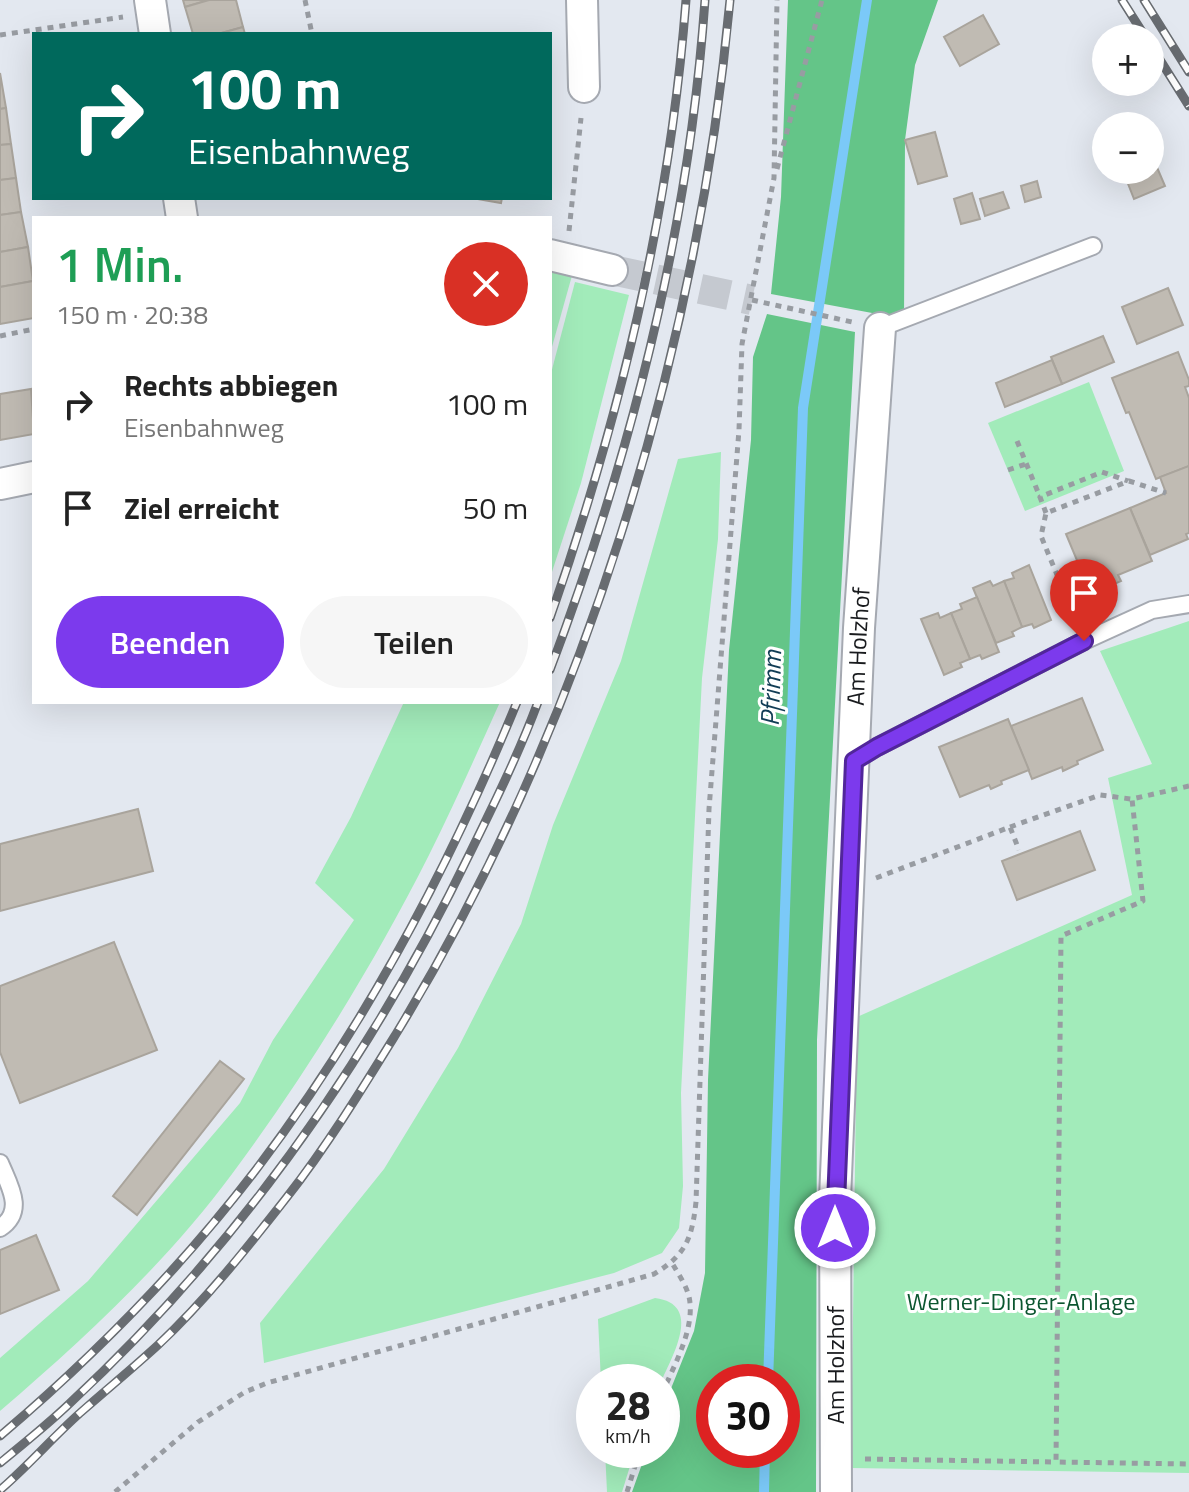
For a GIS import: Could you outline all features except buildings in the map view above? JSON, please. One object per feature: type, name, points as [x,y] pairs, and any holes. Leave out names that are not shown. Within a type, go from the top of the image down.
[{"type":"street","points":[[582,0],[584,87]]},
{"type":"street","points":[[558,257],[612,270]]},
{"type":"street","name":"Am Holzhof","points":[[836,1492],[835,1199],[859,628],[880,328]]},
{"type":"street","points":[[0,484],[32,477]]},
{"type":"lane","points":[[880,328],[1093,246]]},
{"type":"lane","points":[[854,761],[1084,641],[1152,610],[1189,604]]},
{"type":"lane","points":[[0,1163],[15,1198],[11,1218],[0,1228]]},
{"type":"path","points":[[305,0],[312,32]]},
{"type":"path","points":[[774,178],[777,0]]},
{"type":"path","points":[[115,1492],[198,1422],[245,1392],[267,1383],[654,1274],[672,1263],[685,1248],[693,1229],[696,1202],[709,809],[739,430],[742,344],[774,178],[822,0]]},
{"type":"path","points":[[0,35],[153,16]]},
{"type":"path","points":[[558,257],[584,87]]},
{"type":"path","points":[[752,300],[880,328]]},
{"type":"path","points":[[0,336],[32,329]]},
{"type":"path","points":[[1017,441],[1046,513],[1041,536],[1084,641]]},
{"type":"path","points":[[1008,470],[1026,464]]},
{"type":"path","points":[[1040,497],[1102,472],[1166,493]]},
{"type":"path","points":[[1046,513],[1129,481]]},
{"type":"path","points":[[849,888],[1100,795],[1132,799],[1189,786]]},
{"type":"path","points":[[1056,1462],[1061,936],[1143,901],[1132,799]]},
{"type":"path","points":[[1010,827],[1019,850]]},
{"type":"path","points":[[672,1263],[683,1281],[690,1302],[681,1348],[674,1364]]},
{"type":"path","points":[[837,1459],[1189,1464]]},
{"type":"path","points":[[627,1492],[634,1468]]},
{"type":"green space","points":[[788,0],[938,0],[915,65],[905,140],[904,319],[771,294],[781,197]]},
{"type":"green space","points":[[552,267],[573,272],[552,347]]},
{"type":"green space","points":[[575,282],[629,295],[581,483],[552,572],[552,369]]},
{"type":"green space","points":[[767,314],[855,332],[817,1040],[816,1492],[632,1492],[641,1468],[680,1468],[680,1366],[694,1331],[705,1273],[708,1080],[729,650],[751,440],[753,357]]},
{"type":"green space","points":[[1089,382],[1124,471],[1025,511],[988,423]]},
{"type":"green space","points":[[721,452],[718,539],[702,678],[681,1093],[683,1186],[679,1228],[662,1253],[614,1273],[264,1363],[260,1323],[384,1169],[458,1048],[521,924],[553,825],[621,661],[678,459]]},
{"type":"green space","name":"Werner-Dinger-Anlage","points":[[1189,621],[1189,1473],[851,1468],[857,1017],[1132,895],[1108,778],[1152,764],[1100,651]]},
{"type":"green space","points":[[403,704],[499,704],[438,836],[385,938],[286,1098],[207,1207],[152,1269],[0,1411],[0,1358],[88,1281],[240,1103],[273,1040],[354,920],[315,883],[351,817]]},
{"type":"green space","points":[[655,1298],[670,1302],[678,1310],[681,1320],[677,1345],[669,1364],[600,1364],[598,1319]]},
{"type":"green space","points":[[606,1468],[629,1468],[622,1492],[607,1492]]},
{"type":"waterway","name":"Pfrimm","points":[[769,1364],[803,408],[867,0]]},
{"type":"waterway","name":"Pfrimm","points":[[764,1492],[765,1468]]},
{"type":"tunnel","points":[[612,270],[752,300]]},
{"type":"railway","points":[[552,612],[599,467],[638,314],[668,158],[686,0]]},
{"type":"railway","points":[[552,664],[606,507],[652,341],[685,171],[705,0]]},
{"type":"railway","points":[[0,1490],[70,1422],[149,1354],[209,1292],[257,1235],[316,1158],[357,1096],[462,917],[522,794],[575,666],[620,536],[659,403],[690,268],[714,134],[730,0]]},
{"type":"railway","points":[[1122,0],[1137,24]]},
{"type":"railway","points":[[1144,0],[1189,72]]},
{"type":"railway","points":[[1164,66],[1189,106]]},
{"type":"railway","points":[[0,1436],[69,1375],[166,1277],[227,1207],[295,1117],[368,1004],[433,886],[516,704]]},
{"type":"railway","points":[[0,1463],[61,1412],[131,1344],[244,1215],[296,1146],[390,1003],[432,928],[498,796],[537,704]]},
{"type":"route","points":[[835,1228],[854,761],[1084,641]]}]
